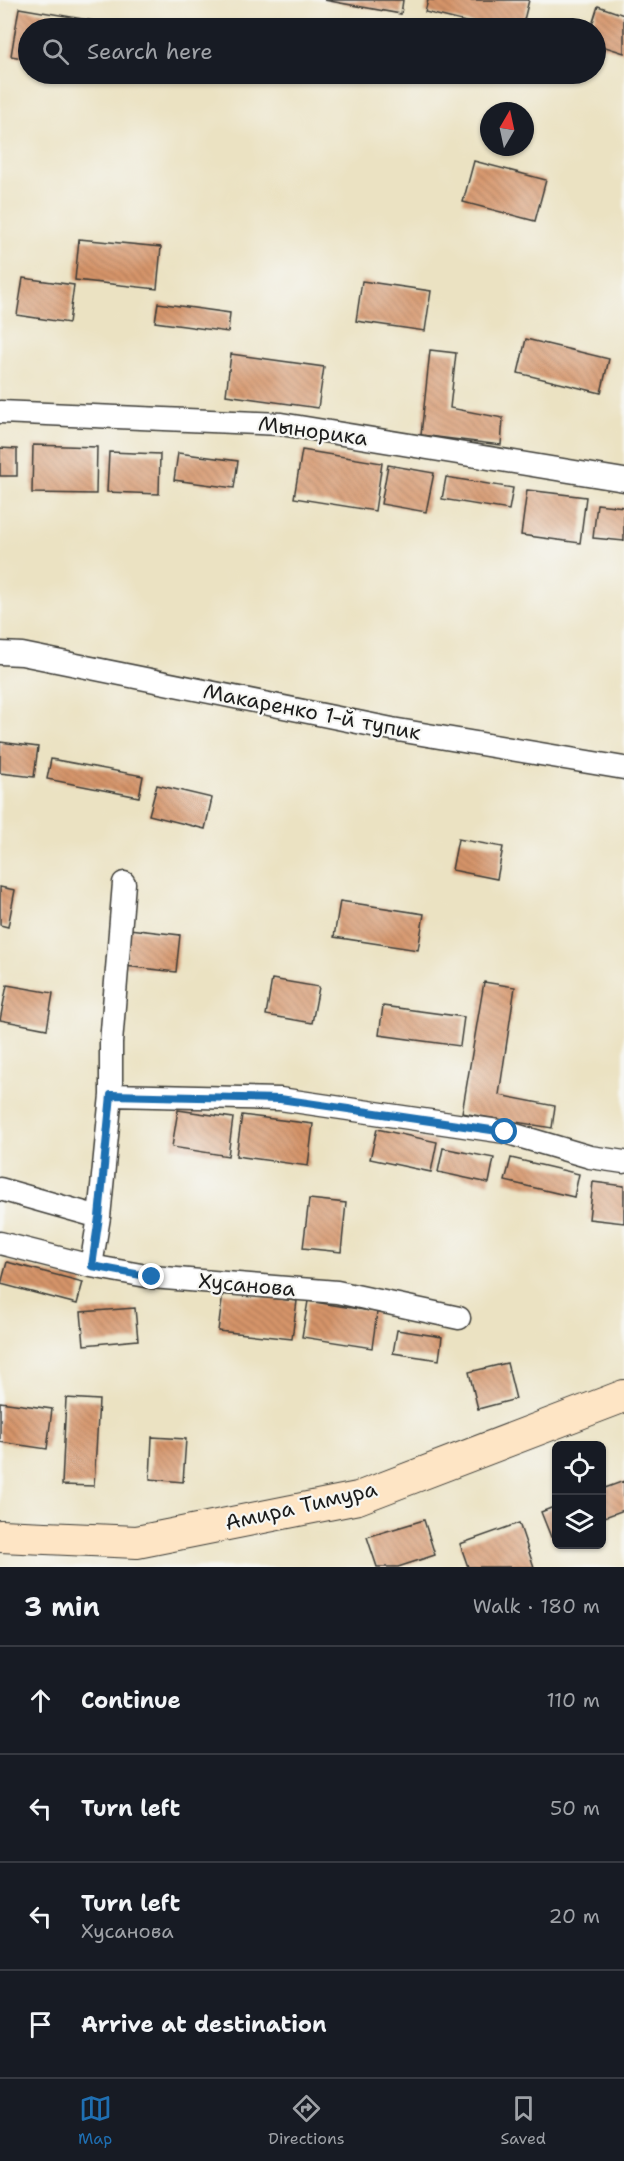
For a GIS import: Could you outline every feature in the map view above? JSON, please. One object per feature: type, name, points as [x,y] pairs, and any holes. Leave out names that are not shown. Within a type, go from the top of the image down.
[{"type":"street","name":"Мынорика","points":[[0,412],[281,424],[624,480]]},
{"type":"street","name":"Макаренко 1-й тупик","points":[[0,653],[22,654],[392,729],[624,768]]},
{"type":"street","points":[[92,1266],[111,1095],[111,1043],[124,883]]},
{"type":"street","points":[[111,1095],[280,1099],[505,1132],[590,1157],[624,1162]]},
{"type":"street","points":[[0,1189],[99,1217]]},
{"type":"street","name":"Хусанова","points":[[0,1243],[92,1266],[152,1277],[337,1292],[459,1318]]},
{"type":"street","name":"Амира Тимура","points":[[0,1536],[137,1542],[357,1498],[624,1396]]},
{"type":"building","points":[[324,0],[403,0],[401,14]]},
{"type":"building","points":[[428,0],[529,0],[524,18],[449,18],[425,12]]},
{"type":"building","points":[[598,6],[624,15],[624,53],[606,47],[606,18],[594,18]]},
{"type":"building","points":[[19,8],[77,18],[18,18],[18,57],[11,56]]},
{"type":"building","points":[[474,161],[546,180],[535,221],[463,202]]},
{"type":"building","points":[[79,239],[161,247],[157,289],[75,280]]},
{"type":"building","points":[[23,278],[74,285],[69,323],[17,315]]},
{"type":"building","points":[[362,281],[431,291],[425,331],[356,321]]},
{"type":"building","points":[[158,303],[230,313],[228,332],[155,322]]},
{"type":"building","points":[[526,339],[609,359],[601,393],[518,373]]},
{"type":"building","points":[[430,350],[456,353],[450,408],[503,418],[501,445],[421,435]]},
{"type":"building","points":[[231,354],[324,367],[318,408],[226,395]]},
{"type":"building","points":[[33,445],[97,447],[96,494],[32,493]]},
{"type":"building","points":[[0,448],[17,449],[17,476],[0,476]]},
{"type":"building","points":[[302,450],[382,463],[375,511],[294,498]]},
{"type":"building","points":[[109,452],[160,454],[159,494],[107,492]]},
{"type":"building","points":[[178,453],[238,461],[234,488],[174,480]]},
{"type":"building","points":[[388,465],[434,473],[426,512],[381,504]]},
{"type":"building","points":[[446,477],[513,488],[509,510],[442,499]]},
{"type":"building","points":[[527,490],[586,497],[580,543],[521,535]]},
{"type":"building","points":[[597,504],[624,507],[624,541],[593,538]]},
{"type":"building","points":[[0,742],[38,747],[34,777],[0,773]]},
{"type":"building","points":[[51,759],[143,776],[139,797],[47,779]]},
{"type":"building","points":[[157,785],[212,798],[205,829],[149,815]]},
{"type":"building","points":[[458,839],[503,847],[497,879],[452,870]]},
{"type":"building","points":[[0,887],[15,890],[8,927],[0,925]]},
{"type":"building","points":[[340,901],[424,914],[418,950],[334,937]]},
{"type":"building","points":[[129,929],[180,935],[176,972],[125,966]]},
{"type":"building","points":[[272,979],[319,987],[312,1023],[266,1015]]},
{"type":"building","points":[[484,982],[515,987],[499,1095],[555,1106],[552,1128],[462,1113]]},
{"type":"building","points":[[7,985],[53,993],[47,1029],[0,1020]]},
{"type":"building","points":[[383,1006],[464,1017],[460,1046],[379,1035]]},
{"type":"building","points":[[178,1110],[233,1118],[228,1156],[172,1147]]},
{"type":"building","points":[[242,1115],[313,1124],[308,1166],[236,1156]]},
{"type":"building","points":[[377,1129],[437,1142],[431,1172],[370,1159]]},
{"type":"building","points":[[443,1148],[494,1158],[489,1183],[438,1172]]},
{"type":"building","points":[[511,1158],[579,1174],[574,1197],[505,1181]]},
{"type":"building","points":[[593,1182],[624,1186],[624,1223],[589,1219]]},
{"type":"building","points":[[309,1199],[346,1203],[341,1252],[303,1248]]},
{"type":"building","points":[[7,1262],[83,1282],[77,1304],[1,1284]]},
{"type":"building","points":[[223,1293],[297,1301],[292,1339],[218,1331]]},
{"type":"building","points":[[308,1301],[377,1312],[372,1348],[302,1337]]},
{"type":"building","points":[[135,1308],[138,1340],[84,1345],[81,1312]]},
{"type":"building","points":[[397,1330],[442,1337],[439,1360],[393,1353]]},
{"type":"building","points":[[507,1363],[516,1399],[478,1409],[469,1372]]},
{"type":"building","points":[[66,1398],[99,1400],[94,1486],[62,1485]]},
{"type":"building","points":[[0,1402],[52,1409],[47,1449],[0,1442]]},
{"type":"building","points":[[152,1437],[186,1439],[183,1482],[150,1479]]},
{"type":"building","points":[[624,1481],[624,1510],[606,1517],[606,1495],[606,1488]]},
{"type":"building","points":[[552,1508],[552,1537],[551,1537],[541,1512]]},
{"type":"building","points":[[424,1520],[435,1555],[398,1567],[377,1567],[367,1537]]},
{"type":"building","points":[[519,1523],[534,1567],[468,1567],[460,1544]]},
{"type":"route","points":[[152,1277],[92,1266],[111,1095],[280,1099],[505,1132]]}]
